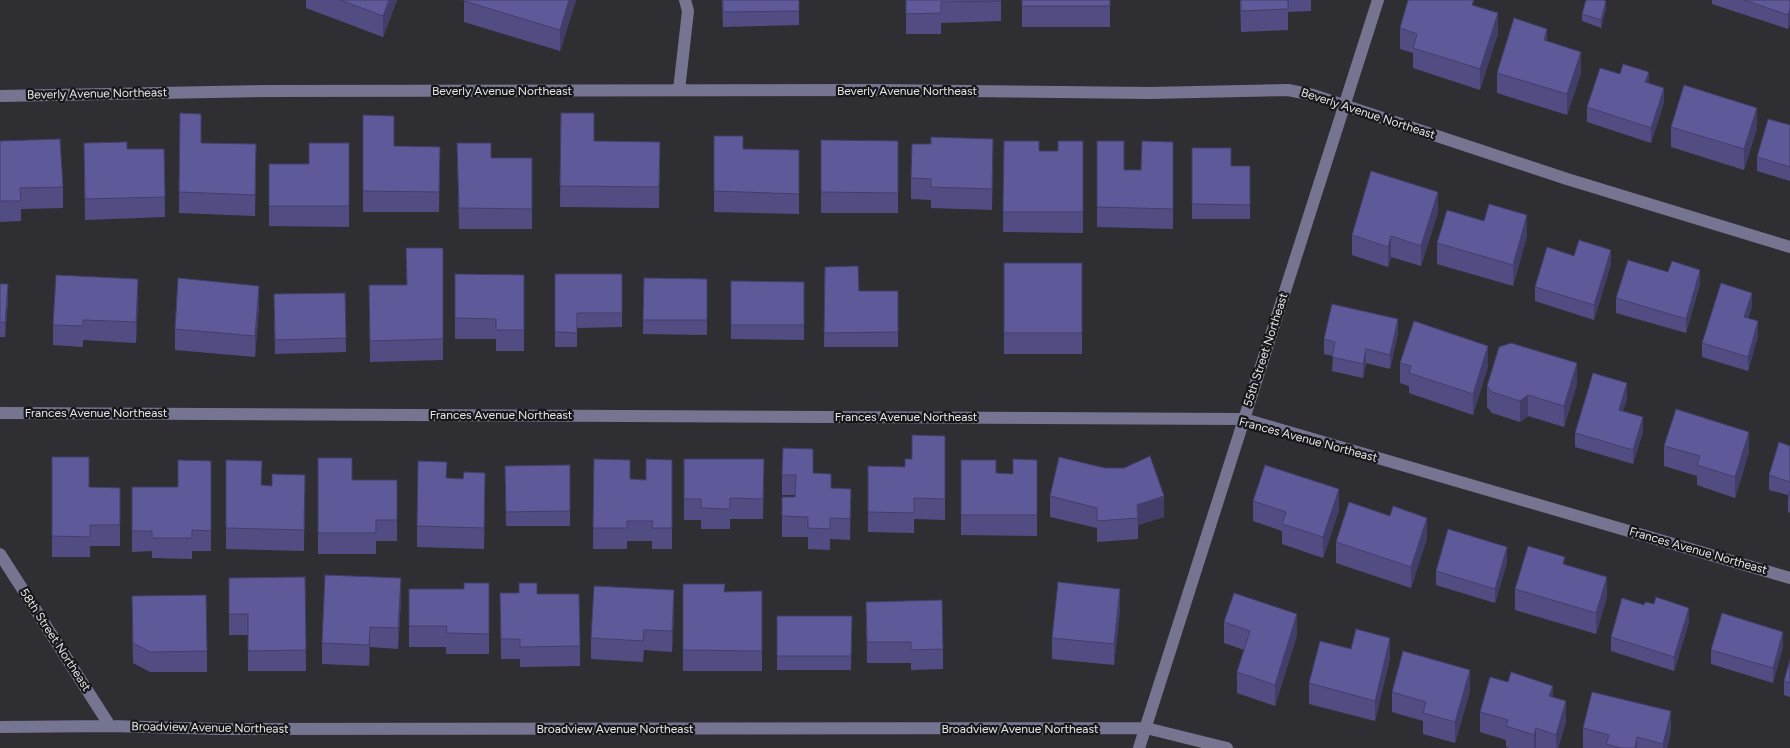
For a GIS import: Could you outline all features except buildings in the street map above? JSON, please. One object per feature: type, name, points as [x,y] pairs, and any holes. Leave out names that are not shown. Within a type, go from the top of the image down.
[{"type":"street","points":[[679,90],[688,10],[685,0]]},
{"type":"street","name":"55th Street Northeast","points":[[1139,748],[1378,0]]},
{"type":"street","name":"Beverly Avenue Northeast","points":[[0,96],[264,91],[877,90],[1150,93],[1288,90],[1313,95],[1567,179],[1790,247]]},
{"type":"street","name":"Frances Avenue Northeast","points":[[0,413],[1244,419],[1790,578]]},
{"type":"street","name":"58th Street Northeast","points":[[0,554],[110,726]]},
{"type":"street","name":"Broadview Avenue Northeast","points":[[0,727],[110,726],[221,729],[1146,728],[1227,748]]}]
